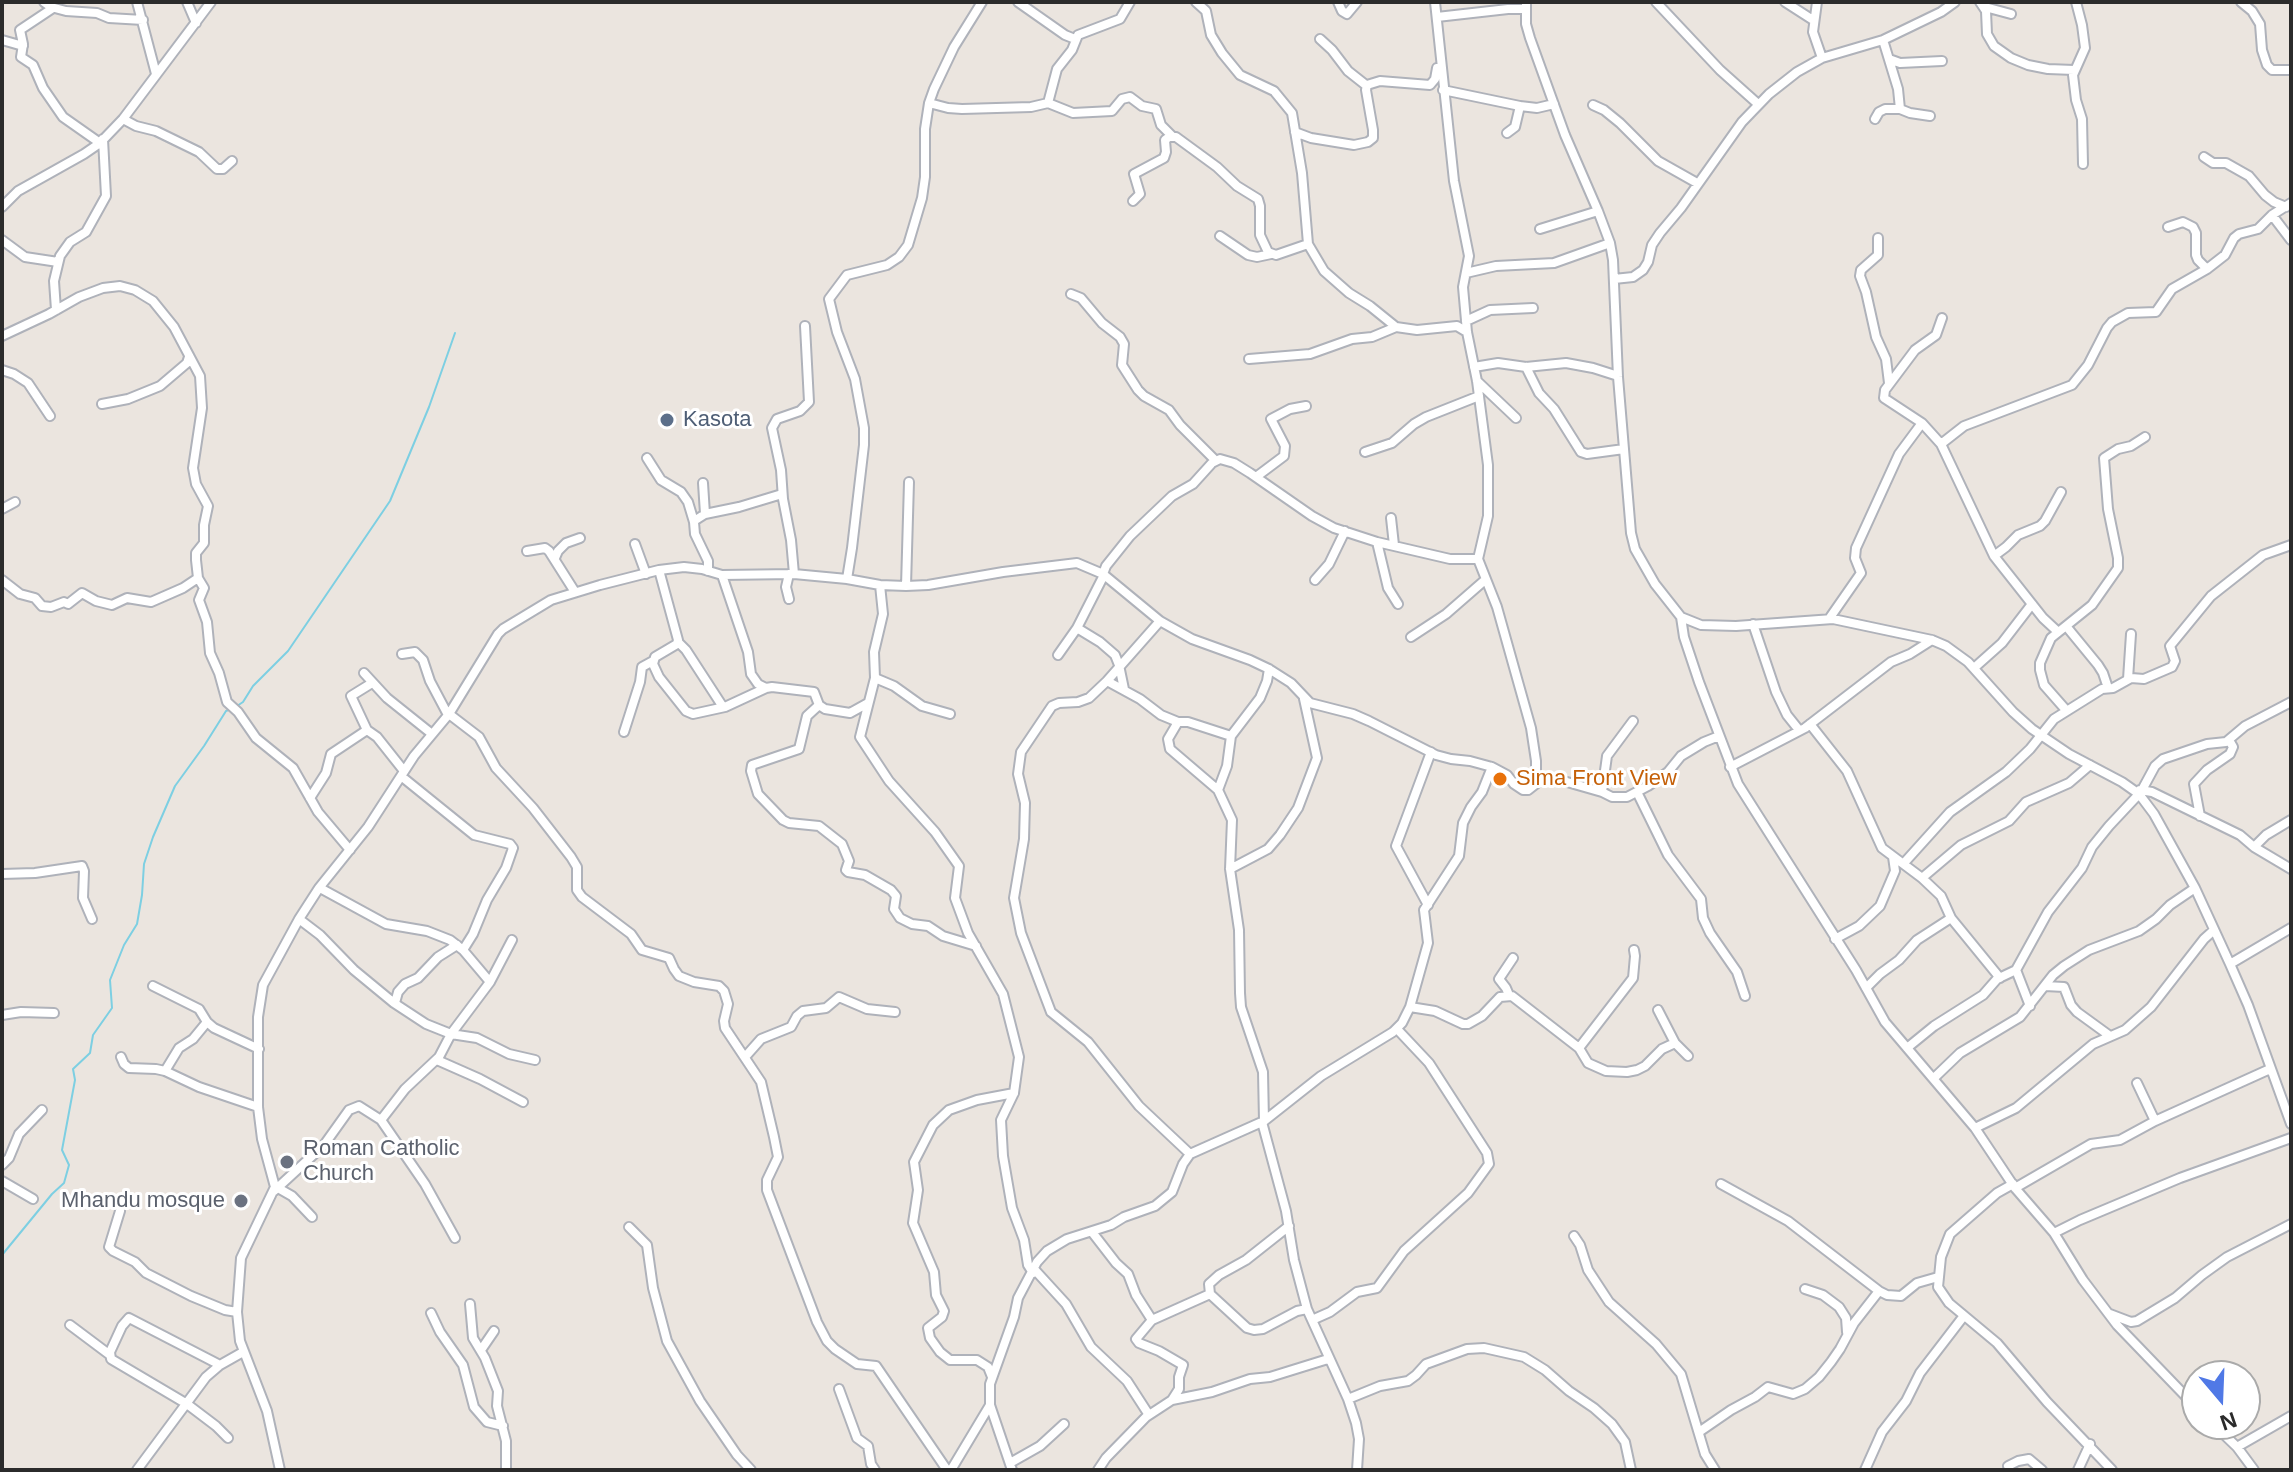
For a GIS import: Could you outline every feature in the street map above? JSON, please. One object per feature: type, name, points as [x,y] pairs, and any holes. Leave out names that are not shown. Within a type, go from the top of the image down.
[{"type":"street","points":[[44,2],[53,8],[97,13],[109,18],[143,20]]},
{"type":"street","points":[[137,2],[156,74]]},
{"type":"street","points":[[187,2],[196,23]]},
{"type":"street","points":[[2,207],[18,191],[101,141],[123,119],[211,2]]},
{"type":"street","points":[[847,579],[864,428],[859,394],[829,299],[847,275],[887,265],[899,257],[908,245],[922,198],[929,103],[954,47],[982,2]]},
{"type":"street","points":[[1018,2],[1075,39]]},
{"type":"street","points":[[1048,103],[1057,69],[1072,50],[1075,39],[1082,32],[1120,19],[1130,2]]},
{"type":"street","points":[[1196,2],[1206,11],[1211,35],[1240,75],[1266,86],[1292,113],[1302,173],[1308,244],[1324,271],[1396,327]]},
{"type":"street","points":[[1206,11],[1213,2]]},
{"type":"street","points":[[1338,2],[1347,14],[1357,2]]},
{"type":"street","points":[[1435,2],[1454,181],[1469,256],[1463,287],[1467,332],[1488,465],[1488,516],[1478,559],[1497,607],[1531,728],[1536,783]]},
{"type":"street","points":[[1656,2],[1720,70],[1758,104]]},
{"type":"street","points":[[1785,2],[1813,20]]},
{"type":"street","points":[[1817,2],[1813,20],[1814,38],[1822,58]]},
{"type":"street","points":[[1614,279],[1633,277],[1643,270],[1652,245],[1742,122],[1758,104],[1797,72],[1822,58],[1883,40],[1955,2]]},
{"type":"street","points":[[2076,2],[2085,48],[2074,70],[2076,100],[2082,119],[2083,164]]},
{"type":"street","points":[[2241,2],[2252,11],[2260,24],[2262,50],[2267,65],[2272,70],[2291,70]]},
{"type":"street","points":[[2011,14],[1982,4],[1987,34],[1994,46],[2028,65],[2074,70]]},
{"type":"street","points":[[1437,17],[1525,6],[1530,38],[1610,243],[1629,520],[1635,549],[1655,584],[1681,617],[1692,662],[1730,767],[1746,799],[1784,853],[1885,1022],[1975,1128],[2014,1186],[2054,1233],[2083,1280],[2117,1325],[2181,1391]]},
{"type":"street","points":[[53,8],[20,30],[23,46],[21,57],[33,65],[43,88],[63,117],[101,141]]},
{"type":"street","points":[[1295,132],[1311,138],[1354,145],[1373,138],[1367,86],[1348,71],[1320,39]]},
{"type":"street","points":[[2,40],[23,46]]},
{"type":"street","points":[[1883,40],[1898,89],[1900,109]]},
{"type":"street","points":[[1367,86],[1380,81],[1430,85],[1435,79],[1440,56]]},
{"type":"street","points":[[1889,59],[1900,63],[1942,61]]},
{"type":"street","points":[[1443,90],[1520,106],[1537,108],[1554,104]]},
{"type":"street","points":[[929,103],[962,109],[1031,107],[1048,103],[1073,113],[1107,112],[1115,110],[1122,99],[1130,97],[1142,106],[1156,109],[1161,125],[1172,136],[1258,199],[1260,235],[1263,245],[1271,254]]},
{"type":"street","points":[[1593,105],[1620,123],[1658,161],[1697,183]]},
{"type":"street","points":[[1507,133],[1515,127],[1520,106]]},
{"type":"street","points":[[1875,119],[1885,109],[1930,116]]},
{"type":"street","points":[[123,119],[199,152],[217,169],[223,169],[232,161]]},
{"type":"street","points":[[1133,201],[1140,194],[1134,174],[1164,158],[1165,140],[1172,136]]},
{"type":"street","points":[[56,310],[54,281],[58,262],[70,242],[86,232],[106,196],[101,141]]},
{"type":"street","points":[[2204,157],[2213,163],[2226,163],[2249,176],[2265,195],[2288,205]]},
{"type":"street","points":[[1941,444],[1964,426],[2072,385],[2088,365],[2112,322],[2128,313],[2156,312],[2172,289],[2225,255],[2234,238],[2258,229],[2288,205]]},
{"type":"street","points":[[1540,229],[1598,211]]},
{"type":"street","points":[[2272,215],[2291,240]]},
{"type":"street","points":[[2168,227],[2183,222],[2193,227],[2196,255],[2207,269]]},
{"type":"street","points":[[1220,236],[1248,255],[1257,257],[1308,244]]},
{"type":"street","points":[[1878,238],[1878,255],[1861,270],[1860,276],[1876,337],[1886,359],[1889,384]]},
{"type":"street","points":[[2,240],[25,257],[58,262]]},
{"type":"street","points":[[1466,273],[1496,266],[1554,263],[1610,243]]},
{"type":"street","points":[[2,336],[103,288],[120,286],[135,290],[153,301],[182,340],[200,376],[202,397],[193,468],[196,484],[208,506],[204,543],[196,553],[198,578],[204,588],[199,600],[208,627],[210,653],[226,700],[256,738],[293,768],[326,823],[350,850]]},
{"type":"street","points":[[1071,294],[1081,298],[1102,323],[1120,337],[1124,344],[1122,365],[1138,390],[1169,410],[1215,460]]},
{"type":"street","points":[[1466,321],[1490,310],[1533,308]]},
{"type":"street","points":[[1942,318],[1936,335],[1915,350],[1889,384],[1884,394],[1886,401],[1922,423],[1941,444],[1994,556],[2057,631]]},
{"type":"street","points":[[789,599],[786,587],[791,574],[791,540],[778,495],[781,479],[772,425],[777,419],[800,411],[809,402],[805,326]]},
{"type":"street","points":[[1249,359],[1310,354],[1396,327],[1417,330],[1457,326],[1467,332]]},
{"type":"street","points":[[102,404],[128,399],[160,386],[187,363],[189,357]]},
{"type":"street","points":[[1474,367],[1498,363],[1526,367],[1566,363],[1618,376]]},
{"type":"street","points":[[1526,367],[1539,393],[1554,409],[1581,452],[1587,454],[1624,449]]},
{"type":"street","points":[[2,370],[28,383],[50,416]]},
{"type":"street","points":[[1477,381],[1516,418]]},
{"type":"street","points":[[1365,452],[1392,443],[1426,417],[1479,396]]},
{"type":"street","points":[[1256,477],[1284,456],[1285,446],[1271,419],[1290,409],[1306,406]]},
{"type":"street","points":[[1829,619],[1861,573],[1855,558],[1856,548],[1899,454],[1922,423]]},
{"type":"street","points":[[2066,710],[2047,690],[2039,667],[2048,643],[2057,631],[2092,605],[2118,568],[2108,509],[2104,458],[2145,437]]},
{"type":"street","points":[[647,458],[661,480],[684,496],[694,521],[695,534],[707,555],[708,571]]},
{"type":"street","points":[[1058,655],[1077,628],[1106,566],[1130,536],[1175,493],[1193,484],[1215,460],[1225,459],[1324,523],[1345,531],[1450,559],[1478,559]]},
{"type":"street","points":[[906,586],[909,482]]},
{"type":"street","points":[[703,483],[705,514]]},
{"type":"street","points":[[1994,556],[2018,535],[2040,526],[2061,492]]},
{"type":"street","points":[[694,521],[705,514],[778,495]]},
{"type":"street","points":[[2,509],[15,502]]},
{"type":"street","points":[[1391,518],[1394,545]]},
{"type":"street","points":[[1315,580],[1329,564],[1345,531]]},
{"type":"street","points":[[555,558],[566,543],[580,538]]},
{"type":"street","points":[[1377,542],[1388,588],[1398,604]]},
{"type":"street","points":[[635,544],[646,574]]},
{"type":"street","points":[[1904,863],[1959,803],[2006,772],[2030,749],[2049,723],[2066,710],[2128,679],[2144,679],[2172,667],[2175,661],[2170,646],[2211,596],[2263,555],[2291,545]]},
{"type":"street","points":[[527,551],[545,548],[552,553],[575,592]]},
{"type":"street","points":[[276,1190],[262,1139],[258,1107],[259,1004],[263,985],[299,919],[376,815],[402,773],[448,714],[493,641],[503,629],[551,600],[575,592],[659,570],[694,567],[722,575],[791,574],[906,586],[1077,563],[1104,575],[1160,621],[1192,639],[1269,669],[1291,683],[1304,699],[1353,714],[1431,752],[1492,767],[1507,775],[1523,790],[1528,790],[1542,779],[1553,778],[1617,798],[1637,792],[1668,772],[1681,756],[1719,736]]},
{"type":"street","points":[[659,570],[678,642],[723,707]]},
{"type":"street","points":[[722,575],[748,652],[751,674],[758,684],[766,688],[814,692],[819,705],[825,709],[850,713],[868,703]]},
{"type":"street","points":[[2,580],[20,594],[35,598],[42,606],[51,607],[64,602],[68,604],[82,593],[112,605],[127,598],[151,602],[198,578]]},
{"type":"street","points":[[1411,637],[1446,614],[1485,580]]},
{"type":"street","points":[[880,585],[883,614],[874,652],[875,678],[860,732],[862,741],[895,788],[935,832],[959,866],[955,898],[968,933],[999,984],[1012,1023],[1019,1057],[1014,1093],[1001,1120],[1003,1156],[1012,1208],[1024,1240],[1028,1265],[1066,1304],[1091,1347],[1127,1381],[1149,1415]]},
{"type":"street","points":[[1974,668],[2002,643],[2032,604]]},
{"type":"street","points":[[1681,617],[1701,625],[1718,627],[1829,619],[1932,640],[1958,653],[2013,712],[2040,735],[2138,791],[2152,792],[2240,835],[2291,869]]},
{"type":"street","points":[[1160,621],[1107,681],[1084,701],[1052,706],[1021,752],[1018,774],[1025,812],[1024,839],[1014,898],[1021,933],[1051,1012],[1088,1042],[1139,1106],[1190,1154]]},
{"type":"street","points":[[1753,624],[1782,706],[1799,730]]},
{"type":"street","points":[[2066,626],[2098,665],[2108,688]]},
{"type":"street","points":[[1077,628],[1115,655],[1124,689]]},
{"type":"street","points":[[2128,679],[2131,634]]},
{"type":"street","points":[[1730,767],[1810,724],[1891,662],[1932,640]]},
{"type":"street","points":[[624,732],[642,667],[678,642]]},
{"type":"street","points":[[402,654],[415,652],[423,660],[430,681],[448,714],[479,737],[496,768],[533,808],[571,857],[577,867],[577,890],[582,897],[631,934],[642,950],[669,958],[679,976],[721,987],[728,1004],[725,1028],[757,1074],[765,1092],[778,1153],[767,1180],[767,1190],[827,1341],[857,1364],[876,1366],[949,1470],[990,1405]]},
{"type":"street","points":[[653,661],[659,677],[686,711],[693,714],[740,702],[766,688]]},
{"type":"street","points":[[1218,790],[1227,766],[1231,736],[1260,698],[1269,669]]},
{"type":"street","points":[[364,673],[387,698],[432,734]]},
{"type":"street","points":[[875,678],[894,686],[922,706],[950,714]]},
{"type":"street","points":[[1107,681],[1161,715],[1231,736]]},
{"type":"street","points":[[372,683],[351,696],[367,730],[377,737],[402,773],[474,835],[510,844],[513,848],[473,934],[460,948],[438,957],[421,976],[405,984],[398,992],[395,1003]]},
{"type":"street","points":[[1230,869],[1268,849],[1298,808],[1317,758],[1304,699]]},
{"type":"street","points":[[1907,1048],[1934,1026],[1983,995],[2000,978],[2016,970],[2048,912],[2082,868],[2092,847],[2155,766],[2163,759],[2229,740],[2245,726],[2291,702]]},
{"type":"street","points":[[819,705],[807,716],[799,749],[751,767],[758,794],[783,820],[819,826],[842,844],[849,861],[846,870],[865,875],[891,890],[896,896],[894,909],[900,918],[976,946]]},
{"type":"street","points":[[1602,792],[1607,756],[1633,721]]},
{"type":"street","points":[[1178,722],[1168,739],[1170,749],[1218,790],[1232,820],[1230,869],[1239,930],[1241,1007],[1263,1072],[1263,1122],[1307,1309],[1348,1399],[1359,1439],[1357,1470]]},
{"type":"street","points":[[1810,724],[1841,762],[1882,848],[1944,899],[1951,918],[2000,978]]},
{"type":"street","points":[[310,798],[326,773],[331,754],[367,730]]},
{"type":"street","points":[[2200,816],[2194,784],[2230,754],[2233,747],[2229,740]]},
{"type":"street","points":[[1428,905],[1396,846],[1431,752]]},
{"type":"street","points":[[1922,878],[1961,845],[2009,821],[2026,802],[2069,783],[2090,765]]},
{"type":"street","points":[[1064,1424],[1011,1466],[990,1405],[992,1377],[1018,1298],[1041,1256],[1055,1245],[1155,1206],[1176,1186],[1183,1164],[1190,1154],[1263,1122],[1321,1076],[1397,1029],[1410,1007],[1428,943],[1424,913],[1459,856],[1463,823],[1482,792],[1492,767]]},
{"type":"street","points":[[2138,791],[2195,888],[2230,964],[2291,1124]]},
{"type":"street","points":[[1637,792],[1668,855],[1701,899],[1702,916],[1737,972],[1745,996]]},
{"type":"street","points":[[2254,847],[2266,835],[2291,820]]},
{"type":"street","points":[[1835,939],[1857,928],[1877,910],[1895,871],[1893,857]]},
{"type":"street","points":[[2,874],[82,866],[84,903],[92,919]]},
{"type":"street","points":[[320,888],[386,924],[427,931],[460,948],[490,982]]},
{"type":"street","points":[[1934,1078],[1960,1053],[2010,1023],[2030,1006],[2064,966],[2089,950],[2139,931],[2195,888]]},
{"type":"street","points":[[1866,988],[1917,940],[1951,918]]},
{"type":"street","points":[[299,919],[320,935],[354,970],[426,1024],[451,1034],[477,1038],[509,1054],[535,1060]]},
{"type":"street","points":[[2230,964],[2291,928]]},
{"type":"street","points":[[1975,1128],[2016,1108],[2084,1051],[2125,1030],[2151,1007],[2214,930]]},
{"type":"street","points":[[381,1120],[405,1089],[437,1060],[451,1034],[490,982],[512,940]]},
{"type":"street","points":[[1579,1048],[1633,978],[1634,950]]},
{"type":"street","points":[[1513,958],[1499,977],[1509,995],[1579,1048],[1588,1063],[1598,1069],[1627,1072],[1645,1066],[1657,1053],[1675,1043]]},
{"type":"street","points":[[2016,970],[2030,1006]]},
{"type":"street","points":[[153,986],[199,1009],[214,1028],[259,1049]]},
{"type":"street","points":[[2045,986],[2064,987],[2077,1012],[2110,1036]]},
{"type":"street","points":[[1410,1007],[1435,1011],[1468,1024],[1482,1016],[1500,997],[1509,995]]},
{"type":"street","points":[[745,1057],[761,1039],[794,1025],[803,1011],[826,1008],[839,997],[867,1009],[895,1012]]},
{"type":"street","points":[[1658,1010],[1675,1043],[1688,1056]]},
{"type":"street","points":[[2,1015],[54,1013]]},
{"type":"street","points":[[165,1071],[179,1048],[197,1035],[207,1022]]},
{"type":"street","points":[[1312,1320],[1330,1312],[1357,1292],[1377,1288],[1404,1251],[1473,1188],[1489,1164],[1487,1153],[1429,1063],[1397,1029]]},
{"type":"street","points":[[121,1057],[129,1068],[165,1071],[210,1091],[258,1107]]},
{"type":"street","points":[[437,1060],[523,1102]]},
{"type":"street","points":[[2112,1470],[2047,1402],[1997,1343],[1963,1317],[1940,1291],[1938,1277],[1944,1248],[1950,1234],[1997,1193],[2091,1144],[2120,1140],[2270,1069]]},
{"type":"street","points":[[2137,1083],[2155,1121]]},
{"type":"street","points":[[992,1377],[988,1367],[977,1360],[950,1360],[930,1338],[928,1328],[942,1317],[944,1311],[936,1295],[934,1272],[913,1223],[918,1190],[914,1162],[933,1125],[949,1110],[977,1100],[1014,1093]]},
{"type":"street","points":[[280,1470],[267,1411],[243,1352],[237,1312],[241,1258],[276,1190],[324,1145],[352,1108],[359,1106],[381,1120],[425,1184],[455,1238]]},
{"type":"street","points":[[2,1165],[9,1158],[19,1134],[42,1110]]},
{"type":"street","points":[[2054,1233],[2180,1178],[2291,1138]]},
{"type":"street","points":[[2,1181],[33,1199]]},
{"type":"street","points":[[1721,1184],[1788,1221],[1879,1291],[1901,1296],[1917,1283],[1938,1277]]},
{"type":"street","points":[[276,1190],[292,1196],[312,1217]]},
{"type":"street","points":[[120,1211],[109,1247],[113,1251],[135,1262],[146,1273],[191,1296],[237,1312]]},
{"type":"street","points":[[2109,1314],[2127,1321],[2137,1321],[2175,1298],[2227,1257],[2291,1224]]},
{"type":"street","points":[[1289,1226],[1241,1264],[1219,1275],[1209,1284],[1210,1294],[1247,1328],[1254,1330],[1307,1309]]},
{"type":"street","points":[[629,1227],[647,1245],[653,1288],[667,1341],[700,1401],[751,1470]]},
{"type":"street","points":[[1092,1232],[1128,1274],[1136,1295],[1152,1320]]},
{"type":"street","points":[[1574,1236],[1588,1270],[1609,1302],[1677,1367],[1705,1454],[1715,1470]]},
{"type":"street","points":[[1805,1289],[1823,1295],[1839,1307],[1846,1318],[1847,1334]]},
{"type":"street","points":[[1699,1432],[1768,1387],[1785,1393],[1800,1393],[1819,1377],[1879,1291]]},
{"type":"street","points":[[1172,1400],[1179,1389],[1183,1365],[1136,1339],[1152,1320],[1210,1294]]},
{"type":"street","points":[[470,1304],[472,1334],[497,1388],[506,1470]]},
{"type":"street","points":[[431,1313],[463,1365],[474,1407],[487,1422],[503,1426]]},
{"type":"street","points":[[1865,1470],[1882,1432],[1901,1408],[1920,1373],[1963,1317]]},
{"type":"street","points":[[110,1355],[122,1326],[129,1318],[220,1365]]},
{"type":"street","points":[[70,1325],[110,1355],[111,1359],[187,1404],[228,1438]]},
{"type":"street","points":[[481,1350],[494,1331]]},
{"type":"street","points":[[1348,1399],[1380,1386],[1408,1381],[1426,1364],[1467,1349],[1484,1348],[1524,1357],[1612,1424],[1625,1442],[1631,1470]]},
{"type":"street","points":[[137,1470],[206,1377],[243,1352]]},
{"type":"street","points":[[1098,1470],[1149,1415],[1172,1400],[1212,1392],[1250,1379],[1270,1377],[1328,1359]]},
{"type":"street","points":[[839,1389],[857,1438],[868,1446],[875,1470]]},
{"type":"street","points":[[2237,1447],[2291,1416]]},
{"type":"street","points":[[2230,1440],[2254,1470]]},
{"type":"street","points":[[2078,1470],[2090,1444]]},
{"type":"street","points":[[2008,1466],[2029,1459],[2042,1470]]},
{"type":"waterway","points":[[237,706],[288,651],[390,501],[429,407],[455,333]]},
{"type":"waterway","points":[[2,1255],[64,1183],[69,1165],[62,1150],[75,1080],[73,1069],[90,1053],[93,1035],[112,1008],[110,980],[124,945],[137,924],[144,864],[153,837],[175,786],[226,711],[231,709]]},
{"type":"place","name":"Kasota","points":[[667,420]]},
{"type":"place","name":"Sima Front View","points":[[1500,779]]},
{"type":"place","name":"Roman Catholic Church","points":[[287,1162]]},
{"type":"place","name":"Mhandu mosque","points":[[241,1201]]}]
